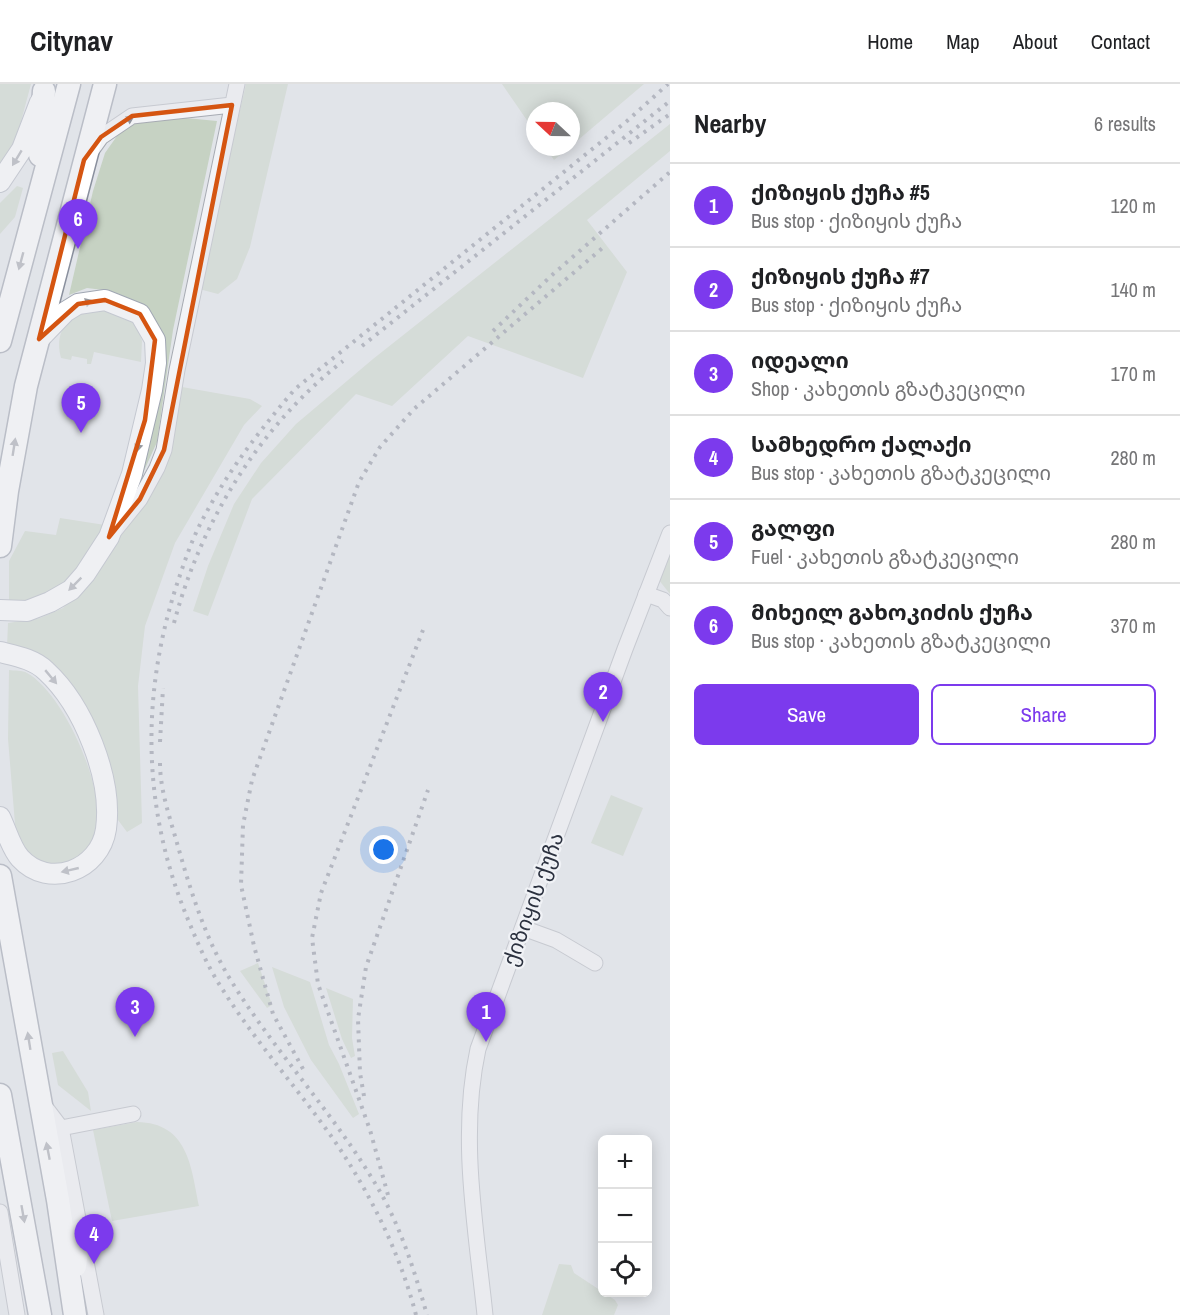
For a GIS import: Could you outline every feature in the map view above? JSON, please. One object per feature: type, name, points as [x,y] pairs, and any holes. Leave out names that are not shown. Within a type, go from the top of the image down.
[{"type":"highway","points":[[0,341],[69,84]]},
{"type":"highway","points":[[0,546],[16,433],[105,84]]},
{"type":"highway","points":[[36,204],[46,88]]},
{"type":"highway","points":[[0,876],[58,1200],[75,1315]]},
{"type":"highway","points":[[0,1095],[40,1315]]},
{"type":"highway","points":[[72,1292],[80,1232]]},
{"type":"main road","points":[[0,182],[22,148],[46,88]]},
{"type":"main road","points":[[0,610],[27,611],[71,590],[85,574],[109,537],[132,474],[156,363],[155,340],[140,314],[105,300],[78,304],[65,312],[39,339]]},
{"type":"main road","points":[[0,652],[22,657],[45,669],[76,708],[99,760],[105,792],[106,830],[97,852],[82,867],[64,873],[41,872],[18,856],[0,817]]},
{"type":"main road","points":[[0,1146],[16,1177]]},
{"type":"street","points":[[109,537],[140,499],[164,450],[177,370],[237,84]]},
{"type":"street","points":[[84,160],[101,137],[132,116],[232,105]]},
{"type":"street","name":"ქიზიყის ქუჩა","points":[[484,1315],[470,1160],[471,1103],[478,1049],[670,533]]},
{"type":"street","points":[[646,594],[663,600],[670,608]]},
{"type":"street","points":[[523,928],[556,940],[595,963]]},
{"type":"street","points":[[39,1099],[61,1128],[96,1315]]},
{"type":"street","points":[[61,1128],[133,1114]]},
{"type":"street","points":[[0,1212],[17,1315]]},
{"type":"highlighted area","points":[[232,105],[164,450],[140,499],[109,537],[145,420],[155,340],[140,314],[105,300],[78,304],[39,339],[84,160],[101,137],[132,116]]},
{"type":"green space","points":[[0,84],[31,84],[15,144],[0,171]]},
{"type":"green space","points":[[246,84],[288,84],[250,247],[237,279],[218,294],[199,289]]},
{"type":"green space","points":[[502,84],[644,84],[580,138],[580,102],[526,102],[526,119]]},
{"type":"green space","points":[[175,117],[217,121],[173,330],[157,442],[138,484],[157,395],[140,305],[103,290],[87,288],[69,295],[93,191],[105,153],[117,136],[133,122]]},
{"type":"green space","points":[[670,124],[670,151],[587,220],[627,272],[583,378],[468,336],[392,406],[356,394],[252,499],[208,616],[193,611],[208,566],[234,504],[261,463],[296,424],[373,359]]},
{"type":"green space","points":[[17,186],[23,188],[15,217],[0,234],[0,203]]},
{"type":"green space","points":[[98,305],[136,323],[142,341],[141,362],[94,352],[91,364],[87,364],[87,359],[72,356],[71,360],[61,358],[59,347],[62,330],[80,313]]},
{"type":"green space","points":[[182,387],[250,399],[262,406],[244,425],[175,543],[145,626],[138,686],[142,823],[127,832],[118,820],[114,788],[103,742],[90,718],[7,647],[8,623],[40,618],[63,608],[91,574],[117,535],[176,416]]},
{"type":"green space","points":[[60,518],[105,525],[68,586],[30,602],[9,601],[9,561],[25,531],[56,535]]},
{"type":"green space","points":[[670,549],[670,594],[658,579]]},
{"type":"green space","points":[[9,670],[25,672],[44,687],[62,711],[78,741],[90,774],[97,805],[96,833],[85,853],[63,863],[38,862],[17,848],[8,739]]},
{"type":"green space","points":[[611,795],[643,808],[623,856],[591,843]]},
{"type":"green space","points":[[258,963],[272,1005],[267,1008],[240,971]]},
{"type":"green space","points":[[272,967],[310,982],[329,1045],[359,1114],[353,1118],[311,1060],[284,1007]]},
{"type":"green space","points":[[326,988],[353,999],[352,1038],[355,1056],[351,1058],[342,1039]]},
{"type":"green space","points":[[63,1051],[88,1092],[91,1111],[58,1085],[52,1053]]},
{"type":"green space","points":[[137,1122],[154,1124],[177,1138],[189,1162],[199,1206],[112,1221],[93,1130]]},
{"type":"green space","points":[[559,1264],[571,1265],[574,1273],[598,1289],[598,1297],[610,1297],[618,1305],[614,1315],[542,1315]]},
{"type":"railway","points":[[416,1315],[394,1249],[363,1186],[338,1146],[235,1008],[216,979],[189,922],[162,840],[155,798],[152,714],[156,672],[164,629],[185,560],[205,515],[247,449],[295,389],[627,121],[668,84]]},
{"type":"railway","points":[[362,346],[670,101]]},
{"type":"railway","points":[[629,143],[670,114]]},
{"type":"railway","points":[[493,331],[551,276],[670,172]]},
{"type":"railway","points":[[303,1069],[273,1014],[254,946],[241,885],[243,825],[252,780],[359,482],[380,447],[414,409],[606,245]]},
{"type":"railway","points":[[174,623],[200,548],[217,512],[238,478],[285,415],[343,361]]},
{"type":"railway","points":[[388,1195],[370,1130],[318,984],[312,938],[321,893],[423,630]]},
{"type":"railway","points":[[160,742],[163,688]]},
{"type":"railway","points":[[160,763],[171,824],[193,895],[213,947],[247,1005],[339,1128],[382,1196],[405,1246],[427,1315]]},
{"type":"railway","points":[[364,1096],[360,1073],[358,1019],[366,967],[428,790]]},
{"type":"place","name":"მიხეილ გახოკიძის ქუჩა","points":[[78,249]]},
{"type":"place","name":"გალფი","points":[[81,433]]},
{"type":"place","name":"ქიზიყის ქუჩა #7","points":[[603,722]]},
{"type":"place","name":"იდეალი","points":[[135,1037]]},
{"type":"place","name":"ქიზიყის ქუჩა #5","points":[[486,1042]]},
{"type":"place","name":"სამხედრო ქალაქი","points":[[94,1264]]}]
